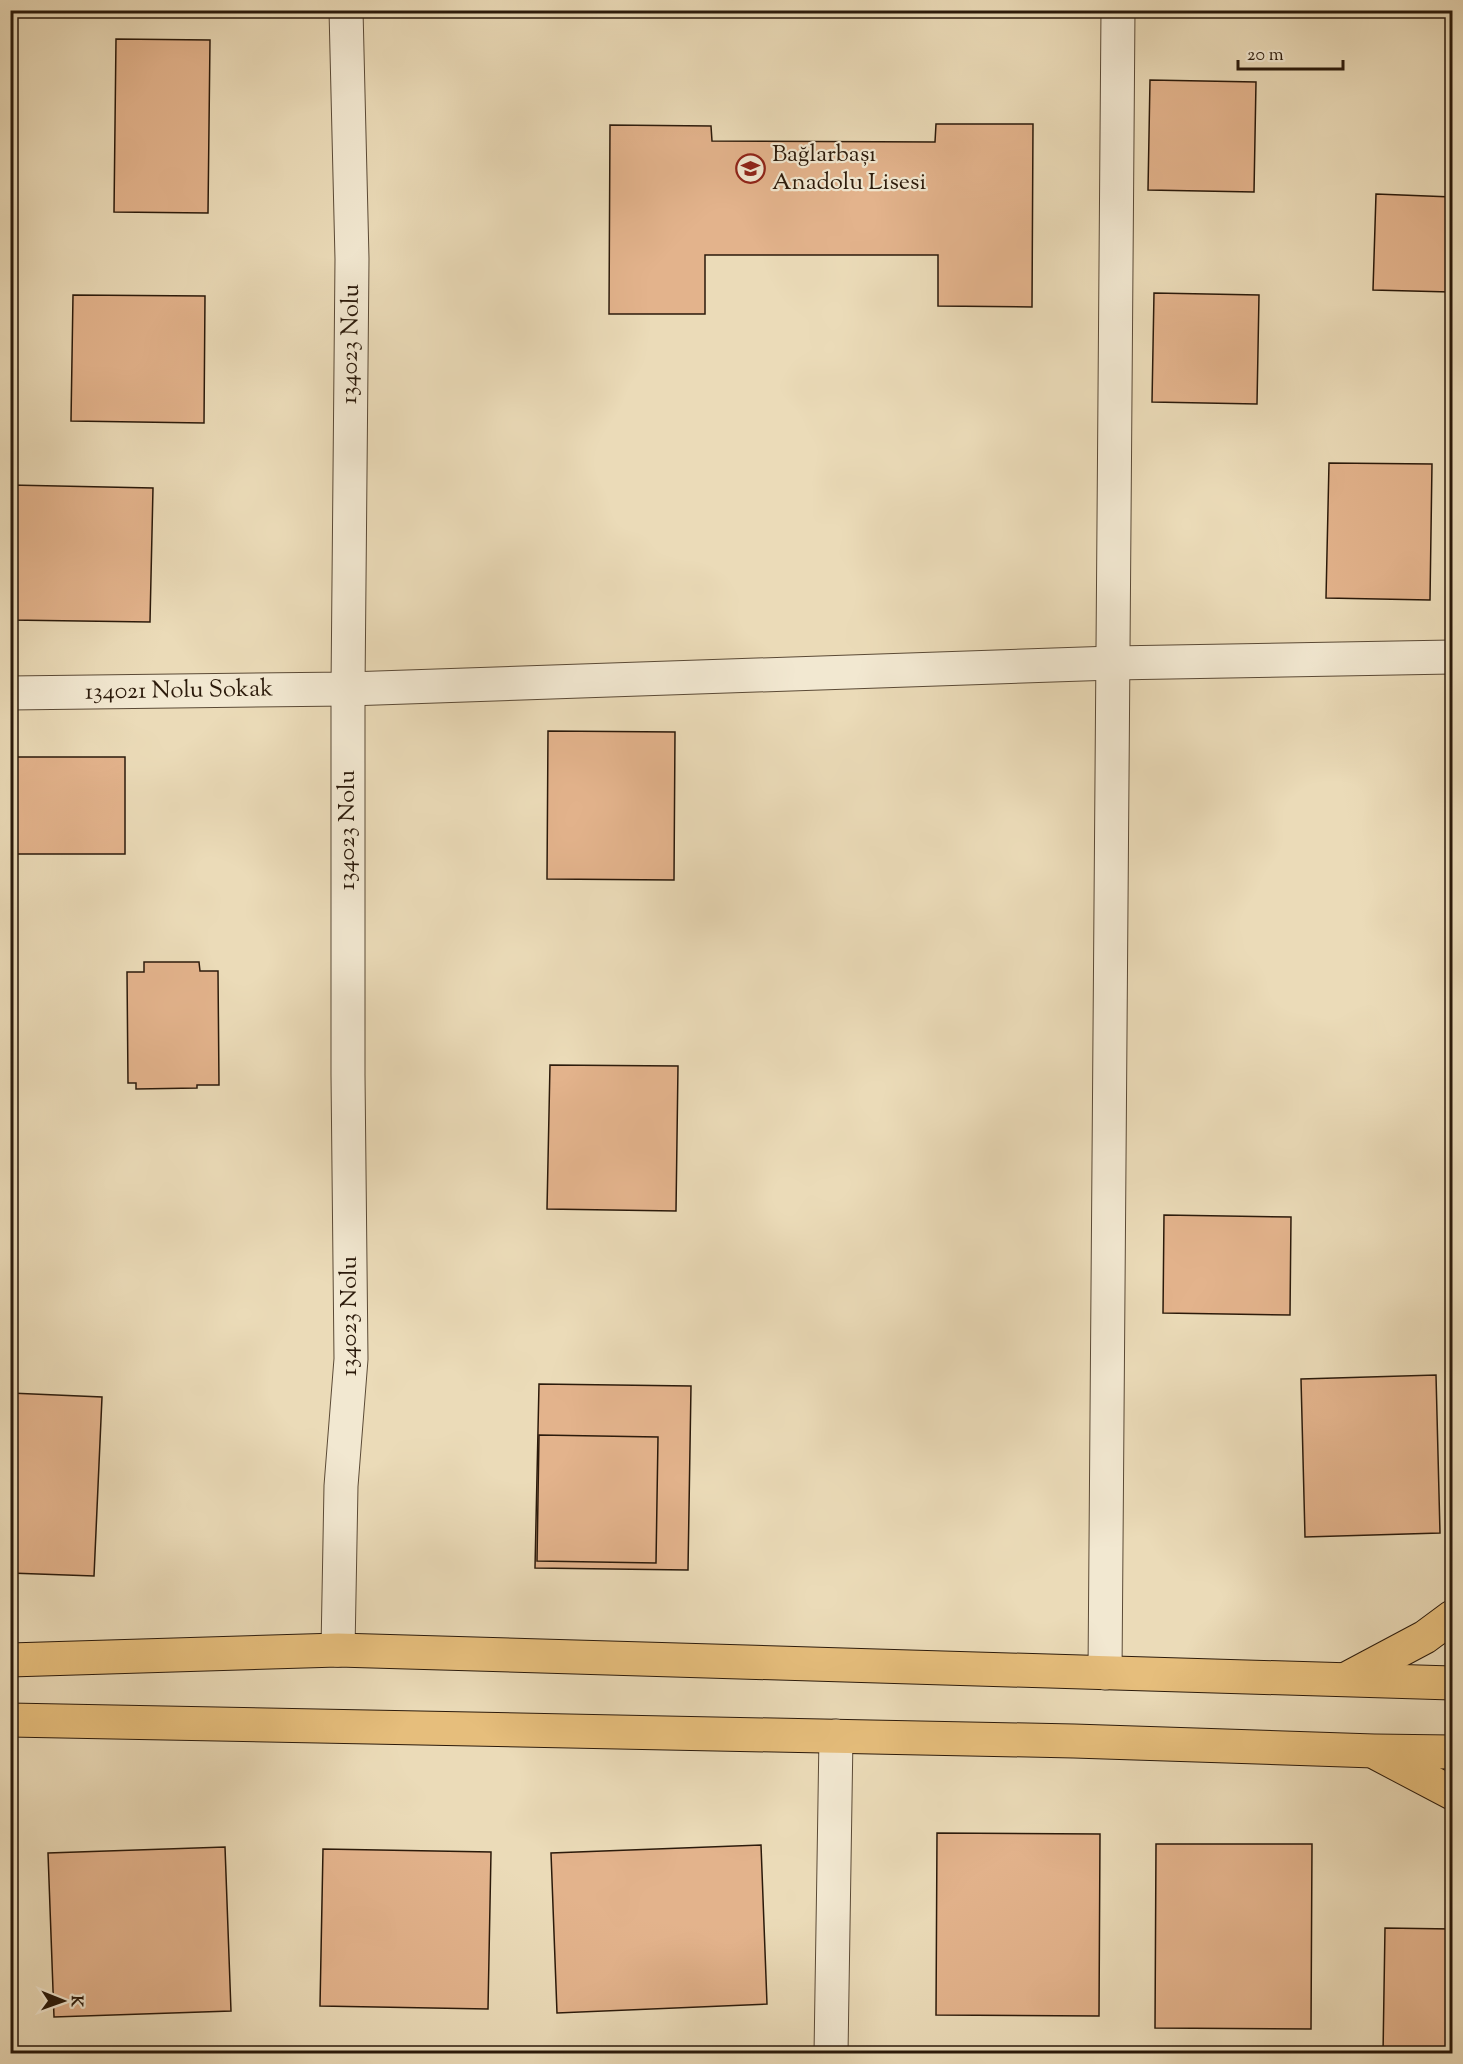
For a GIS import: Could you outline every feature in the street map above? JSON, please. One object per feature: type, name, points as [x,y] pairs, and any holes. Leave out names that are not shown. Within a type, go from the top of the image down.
[{"type":"main road","points":[[1346,1679],[1425,1636],[1452,1617]]},
{"type":"main road","points":[[10,1660],[338,1650],[1452,1683]]},
{"type":"main road","points":[[10,1720],[1074,1740],[1452,1752]]},
{"type":"main road","points":[[1374,1751],[1452,1793]]},
{"type":"street","name":"134023 Nolu","points":[[338,1650],[341,1485],[351,1359],[348,689],[352,259],[346,10]]},
{"type":"street","points":[[1106,1673],[1118,10]]},
{"type":"street","name":"134021 Nolu Sokak","points":[[10,693],[348,689],[1113,663],[1452,657]]},
{"type":"street","points":[[831,2054],[836,1736]]},
{"type":"building","points":[[1324,10],[1430,10],[1430,13]]},
{"type":"building","points":[[116,39],[210,40],[208,213],[114,212]]},
{"type":"building","points":[[1150,80],[1256,82],[1254,192],[1148,190]]},
{"type":"building","points":[[936,124],[1033,124],[1032,307],[938,306],[938,255],[705,255],[705,314],[609,314],[610,125],[711,126],[712,141],[935,142]]},
{"type":"building","points":[[1376,194],[1452,197],[1450,292],[1373,290]]},
{"type":"building","points":[[1154,293],[1259,295],[1257,404],[1152,402]]},
{"type":"building","points":[[73,295],[205,296],[204,423],[71,421]]},
{"type":"building","points":[[1329,463],[1432,464],[1430,600],[1326,598]]},
{"type":"building","points":[[10,485],[153,488],[150,622],[10,620]]},
{"type":"building","points":[[548,731],[675,732],[674,880],[547,879]]},
{"type":"building","points":[[10,757],[125,757],[125,854],[10,854]]},
{"type":"building","points":[[144,962],[199,962],[200,971],[218,971],[219,1085],[197,1085],[197,1088],[136,1089],[136,1083],[128,1083],[127,972],[144,972]]},
{"type":"building","points":[[550,1065],[678,1066],[676,1211],[547,1209]]},
{"type":"building","points":[[1164,1215],[1291,1217],[1290,1315],[1163,1313]]},
{"type":"building","points":[[1436,1375],[1440,1533],[1305,1537],[1301,1379]]},
{"type":"building","points":[[539,1384],[691,1386],[688,1570],[535,1568]]},
{"type":"building","points":[[10,1393],[102,1397],[94,1576],[10,1573]]},
{"type":"building","points":[[539,1435],[658,1437],[656,1563],[537,1561]]},
{"type":"building","points":[[937,1833],[1100,1834],[1099,2016],[936,2015]]},
{"type":"building","points":[[1156,1844],[1312,1844],[1311,2029],[1155,2028]]},
{"type":"building","points":[[761,1845],[767,2004],[557,2013],[551,1853]]},
{"type":"building","points":[[225,1847],[231,2011],[54,2017],[48,1853]]},
{"type":"building","points":[[323,1849],[491,1852],[488,2009],[320,2006]]},
{"type":"building","points":[[1385,1928],[1452,1929],[1452,2054],[1383,2054]]},
{"type":"place","name":"Bağlarbaşı Anadolu Lisesi","points":[[751,169]]}]
